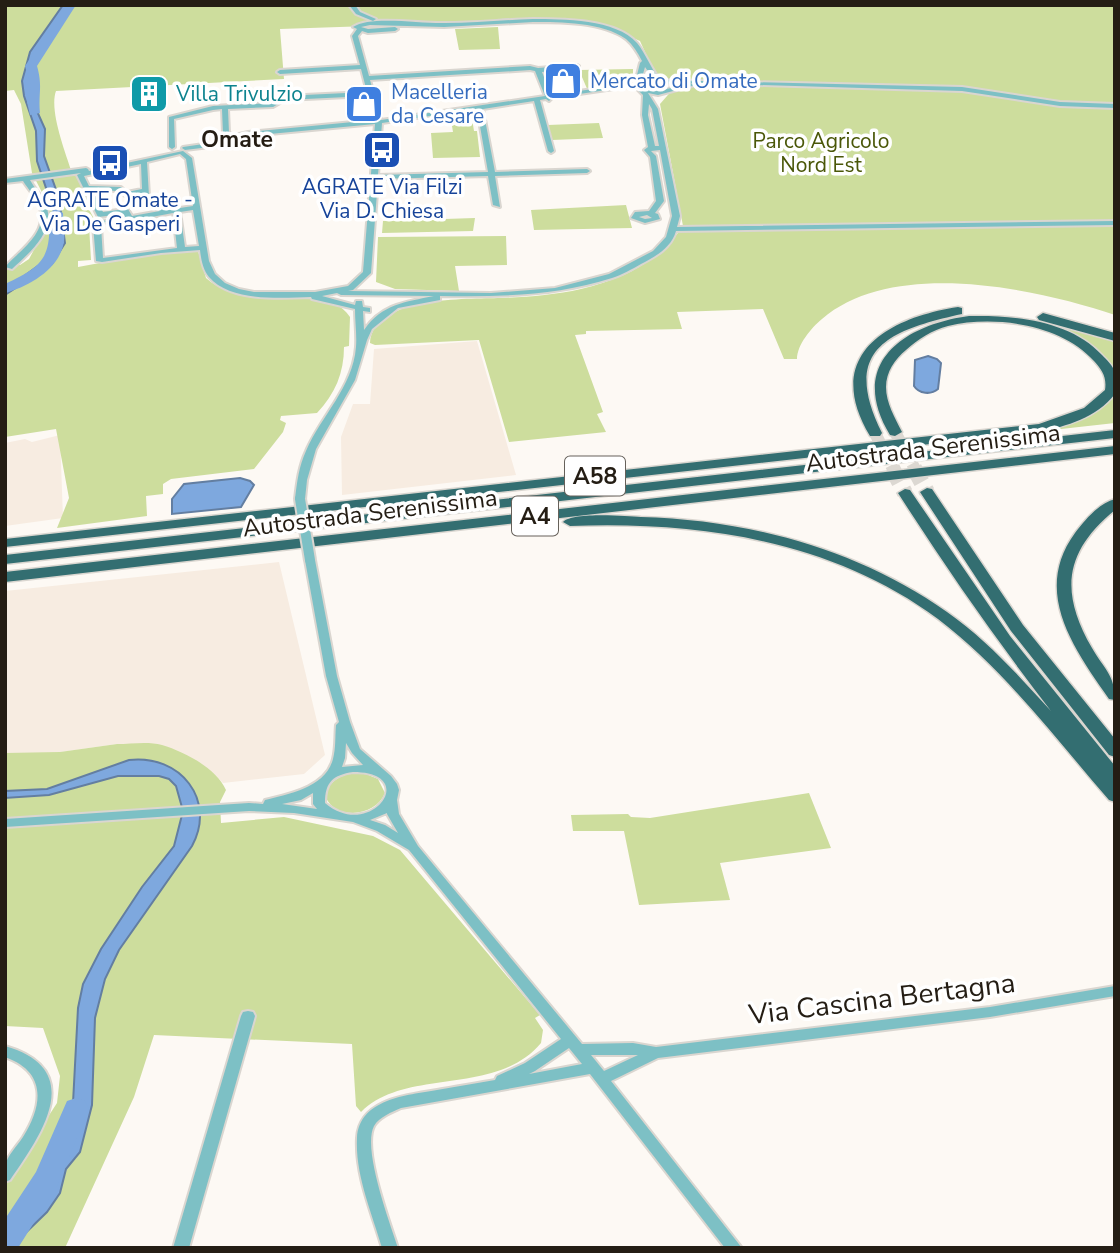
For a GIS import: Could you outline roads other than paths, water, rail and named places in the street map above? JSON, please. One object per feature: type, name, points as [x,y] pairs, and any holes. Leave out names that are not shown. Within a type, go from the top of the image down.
[{"type":"highway","points":[[875,433],[862,404],[859,383],[861,369],[869,353],[881,340],[915,320],[966,311],[1007,312],[1052,319],[1115,337]]},
{"type":"highway","name":"A58","points":[[5,543],[1039,428],[1065,421],[1097,404],[1111,390],[1112,378],[1104,364],[1089,348],[1056,331],[1001,320],[948,323],[930,328],[906,343],[884,371],[881,394],[895,432]]},
{"type":"highway","name":"Autostrada Serenissima","points":[[5,560],[1115,433]]},
{"type":"highway","name":"Autostrada Serenissima","points":[[5,578],[1115,450]]},
{"type":"highway","points":[[927,492],[1017,628],[1115,751]]},
{"type":"highway","points":[[905,493],[997,632],[1056,710],[1115,778]]},
{"type":"highway","points":[[1115,503],[1087,526],[1074,541],[1066,561],[1062,585],[1068,617],[1077,640],[1115,695]]},
{"type":"highway","name":"A58","points":[[334,540],[370,544],[565,523],[637,521],[739,532],[818,553],[891,584],[949,621],[1016,683],[1115,796]]},
{"type":"street","points":[[351,5],[358,13],[385,26],[357,40]]},
{"type":"street","points":[[351,5],[358,28]]},
{"type":"street","points":[[360,346],[358,319],[360,303],[369,279],[379,122],[355,35],[364,22],[447,25]]},
{"type":"street","points":[[358,28],[376,30],[555,22],[593,26],[632,39],[641,52],[642,89],[652,148]]},
{"type":"street","points":[[643,63],[659,81],[670,85],[668,91],[657,101],[655,109]]},
{"type":"street","points":[[280,72],[363,67]]},
{"type":"street","points":[[366,78],[577,67]]},
{"type":"street","points":[[538,70],[549,99]]},
{"type":"street","points":[[642,89],[659,81],[962,89],[1060,104],[1115,106]]},
{"type":"street","points":[[683,87],[692,81]]},
{"type":"street","points":[[225,108],[226,134],[235,137],[379,122],[606,91],[668,91],[716,82]]},
{"type":"street","points":[[316,294],[360,303],[381,311],[430,299],[555,290],[612,276],[656,254],[675,229],[676,216],[655,109],[642,89]]},
{"type":"street","points":[[177,151],[171,118],[225,108],[268,105],[284,98],[370,94]]},
{"type":"street","points":[[537,100],[551,151]]},
{"type":"street","points":[[480,108],[497,205]]},
{"type":"street","points":[[5,181],[68,173],[226,143],[235,137]]},
{"type":"street","points":[[651,214],[660,201],[653,156],[647,152],[652,148],[663,147]]},
{"type":"street","points":[[197,206],[130,219],[125,211],[101,215],[80,175],[144,162],[177,151],[189,158],[197,206],[203,248],[207,270],[218,283],[243,292],[360,303]]},
{"type":"street","points":[[144,162],[146,197],[163,211]]},
{"type":"street","points":[[375,177],[587,171]]},
{"type":"street","points":[[9,267],[34,244],[41,233],[43,204],[29,178]]},
{"type":"street","points":[[87,188],[121,189],[125,194],[145,191]]},
{"type":"street","points":[[177,213],[181,249]]},
{"type":"street","points":[[102,220],[97,225],[99,259],[102,260],[203,248]]},
{"type":"street","points":[[675,229],[1115,223]]},
{"type":"street","points":[[292,295],[350,288],[369,279]]},
{"type":"street","points":[[369,279],[395,294],[400,302],[371,325],[360,346],[350,383],[308,453],[302,473],[300,499],[342,718],[356,754],[391,782],[393,814],[414,849],[574,1045],[734,1248]]},
{"type":"street","points":[[360,303],[365,296],[379,293],[471,295]]},
{"type":"street","points":[[330,300],[349,310],[358,319]]},
{"type":"street","points":[[332,774],[340,754],[342,718]]},
{"type":"street","points":[[249,807],[293,798],[332,774],[359,768],[378,772]]},
{"type":"street","points":[[321,783],[317,800],[332,815]]},
{"type":"street","points":[[352,819],[376,813],[391,799]]},
{"type":"street","points":[[5,823],[249,807],[294,809],[352,819],[381,828],[414,849]]},
{"type":"street","name":"Via Cascina Bertagna","points":[[483,1087],[597,1074],[656,1053],[990,1012],[1115,990]]},
{"type":"street","points":[[181,1248],[248,1016]]},
{"type":"street","points":[[390,1248],[366,1155],[364,1135],[368,1124],[385,1108],[483,1087],[574,1045]]},
{"type":"street","name":"Via Cascina Bertagna","points":[[574,1045],[656,1053]]},
{"type":"street","points":[[5,1052],[23,1057],[39,1072],[46,1097],[36,1126],[5,1176]]},
{"type":"water","points":[[63,5],[69,5],[42,46],[32,75],[38,88],[36,109],[45,129],[44,156],[59,198],[65,243],[52,264],[5,295],[5,290],[42,263],[57,242],[55,215],[37,161],[36,131],[24,96],[22,81],[30,52]]},
{"type":"water","points":[[928,356],[941,363],[938,389],[925,393],[914,386],[915,360]]},
{"type":"water","points":[[240,478],[254,485],[241,507],[172,514],[172,499],[184,484]]},
{"type":"water","points":[[129,760],[164,764],[178,772],[196,797],[200,812],[199,829],[192,846],[119,950],[105,979],[95,1018],[92,1105],[80,1152],[66,1169],[60,1193],[47,1212],[10,1248],[5,1248],[5,1232],[20,1221],[36,1192],[62,1159],[73,1103],[78,1008],[83,984],[101,949],[142,887],[174,846],[183,811],[176,786],[169,779],[159,776],[118,776],[49,795],[5,798],[5,791],[47,789]]},
{"type":"waterway","points":[[34,113],[33,102],[37,86],[31,66],[71,5]]},
{"type":"waterway","points":[[5,289],[35,273],[53,254],[57,238],[56,213]]},
{"type":"waterway","points":[[5,1244],[47,1178],[76,1109]]},
{"type":"tunnel","points":[[895,432],[915,469]]},
{"type":"tunnel","points":[[875,433],[893,469]]},
{"type":"tunnel","points":[[892,468],[905,493]]},
{"type":"tunnel","points":[[914,468],[927,492]]},
{"type":"place","name":"Mercato di Omate","points":[[563,81]]},
{"type":"place","name":"Villa Trivulzio","points":[[149,94]]},
{"type":"place","name":"Macelleria da Cesare","points":[[364,104]]},
{"type":"place","name":"AGRATE Via Filzi Via D. Chiesa","points":[[382,150]]},
{"type":"place","name":"AGRATE Omate - Via De Gasperi","points":[[110,163]]},
{"type":"district","name":"Omate","points":[[237,139]]},
{"type":"park label","name":"Parco Agricolo Nord Est","points":[[821,153]]}]
